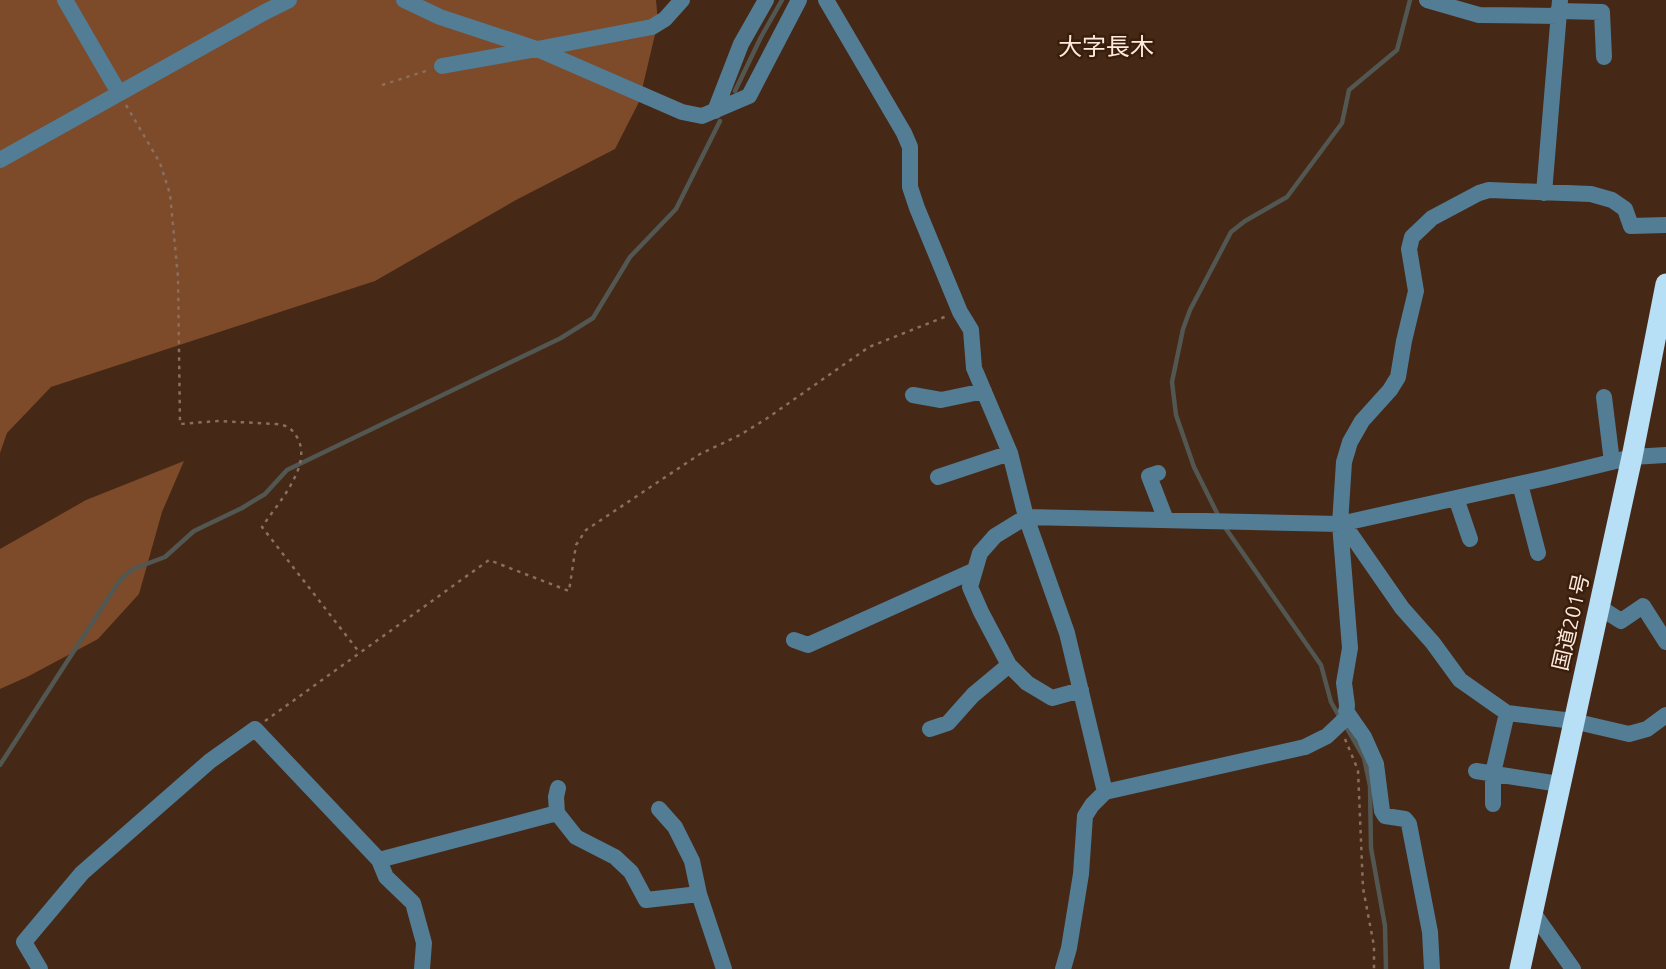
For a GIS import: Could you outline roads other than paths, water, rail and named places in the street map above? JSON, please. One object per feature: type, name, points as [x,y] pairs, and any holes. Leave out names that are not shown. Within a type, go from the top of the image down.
[{"type":"highway","name":"国道201号","points":[[1520,969],[1598,610],[1622,459],[1666,284]]},
{"type":"street","points":[[65,0],[120,93]]},
{"type":"street","points":[[0,160],[289,0]]},
{"type":"street","points":[[404,0],[440,17],[537,49],[681,112],[702,116],[749,96],[799,0]]},
{"type":"street","points":[[442,66],[652,27],[665,19],[682,0]]},
{"type":"street","points":[[715,111],[741,44],[766,0]]},
{"type":"street","points":[[826,0],[904,133],[910,148],[909,187],[960,312],[971,330],[974,368],[1010,453],[1026,517],[1067,633],[1105,792]]},
{"type":"street","points":[[1427,0],[1479,15],[1559,9],[1602,12],[1604,57]]},
{"type":"street","points":[[1544,193],[1559,9]]},
{"type":"street","points":[[1063,969],[1081,874],[1085,816],[1091,805],[1105,792],[1305,747],[1327,736],[1341,721],[1343,683],[1350,648],[1341,524],[1344,462],[1350,442],[1362,421],[1398,377],[1416,291],[1409,249],[1412,237],[1432,218],[1489,190],[1591,194],[1612,200],[1625,209],[1631,226],[1666,225]]},
{"type":"street","points":[[913,395],[942,400],[984,391]]},
{"type":"street","points":[[1604,397],[1622,459]]},
{"type":"street","points":[[937,477],[1010,453]]},
{"type":"street","points":[[1081,691],[1052,698],[1027,683],[1009,665],[970,587],[979,553],[995,536],[1026,517],[1341,524],[1622,459],[1666,455]]},
{"type":"street","points":[[1158,473],[1149,476],[1166,520]]},
{"type":"street","points":[[1520,484],[1538,553]]},
{"type":"street","points":[[1456,498],[1470,539]]},
{"type":"street","points":[[1341,524],[1402,608],[1433,643],[1460,680],[1507,713],[1573,721],[1629,734],[1647,729],[1666,715]]},
{"type":"street","points":[[794,640],[808,645],[975,569]]},
{"type":"street","points":[[1598,610],[1621,621],[1643,606],[1666,642]]},
{"type":"street","points":[[930,729],[948,723],[973,695],[1009,665]]},
{"type":"street","points":[[1493,804],[1484,772],[1507,713]]},
{"type":"street","points":[[1341,721],[1364,737],[1376,764],[1382,811],[1385,816],[1405,818],[1409,824],[1430,932],[1432,969]]},
{"type":"street","points":[[40,969],[24,942],[82,873],[209,761],[255,729],[379,860],[387,877],[412,904],[424,943],[422,969]]},
{"type":"street","points":[[1484,772],[1559,784]]},
{"type":"street","points":[[558,788],[557,813],[576,837],[615,856],[631,872],[646,900],[699,894]]},
{"type":"street","points":[[659,808],[675,827],[692,861],[699,894],[724,969]]},
{"type":"street","points":[[379,860],[557,813]]},
{"type":"street","points":[[1532,911],[1573,969]]},
{"type":"waterway","points":[[735,91],[782,0]]},
{"type":"waterway","points":[[1220,519],[1194,467],[1176,415],[1172,382],[1183,329],[1190,310],[1231,232],[1287,197],[1342,123],[1349,90],[1397,50],[1410,0]]},
{"type":"waterway","points":[[0,765],[120,580],[133,569],[165,557],[194,531],[265,494],[287,470],[561,338],[593,318],[630,257],[676,209],[720,121]]},
{"type":"waterway","points":[[1224,526],[1321,665],[1331,702],[1340,718]]},
{"type":"waterway","points":[[1345,725],[1364,758],[1370,786],[1371,848],[1385,926],[1386,969]]},
{"type":"district","name":"大字長木","points":[[1106,46]]}]
